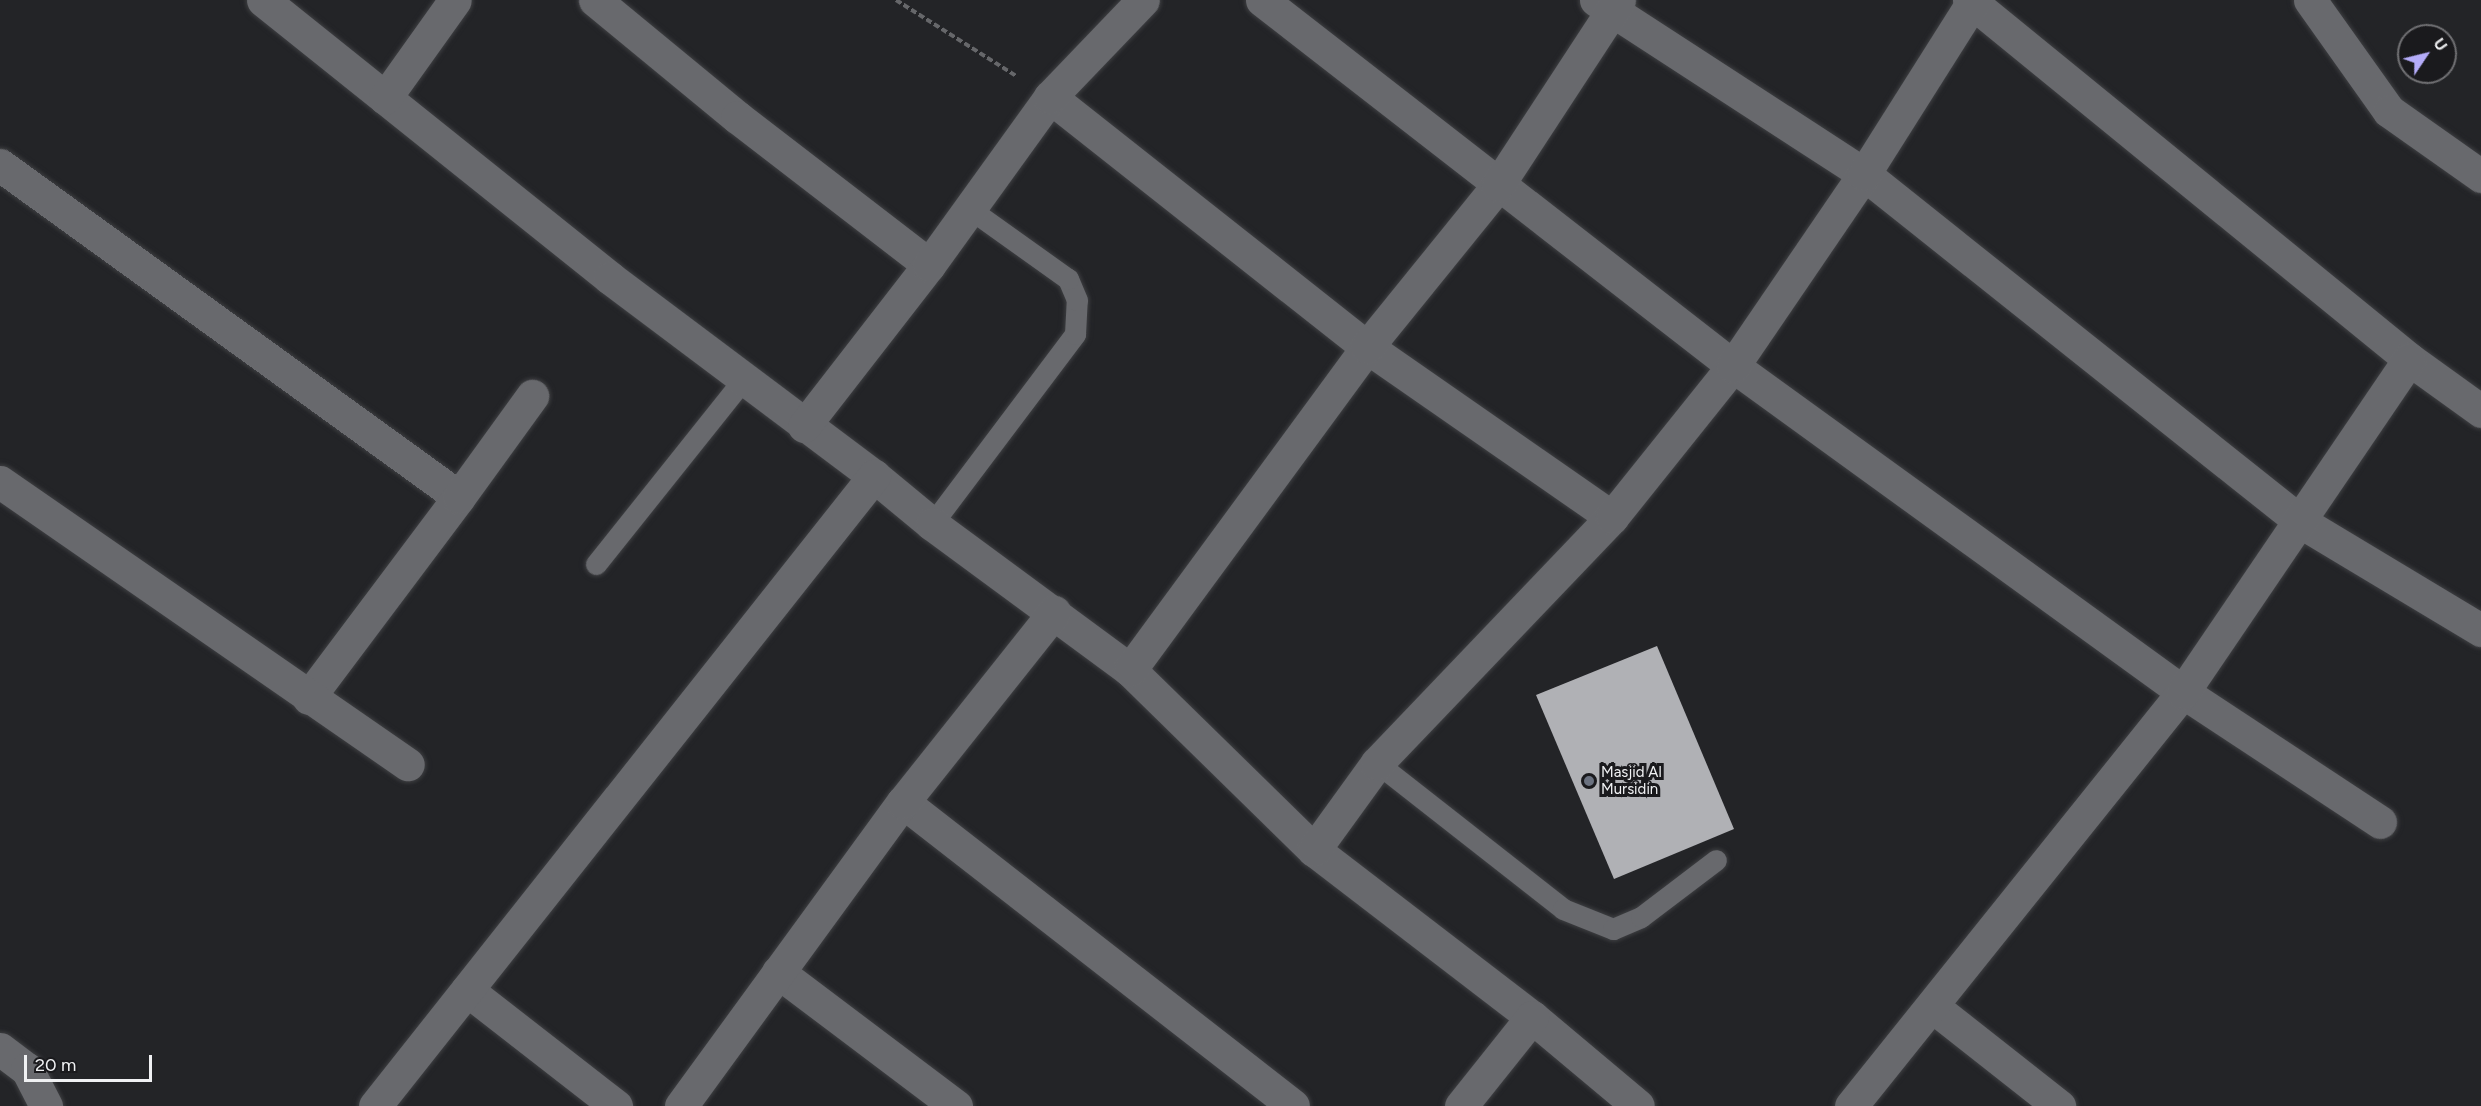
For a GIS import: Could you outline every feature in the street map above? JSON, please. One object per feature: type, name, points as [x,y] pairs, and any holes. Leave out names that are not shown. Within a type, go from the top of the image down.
[{"type":"street","points":[[263,0],[743,380],[874,476],[932,524],[1130,670],[1314,850],[1532,1017],[1638,1106]]},
{"type":"street","points":[[385,98],[455,0]]},
{"type":"street","points":[[595,0],[737,117],[929,265]]},
{"type":"street","points":[[804,426],[929,265],[1050,97],[1143,0]]},
{"type":"street","points":[[1262,0],[1732,366],[2183,692],[2380,822]]},
{"type":"street","points":[[2310,0],[2389,111],[2481,176]]},
{"type":"street","points":[[1314,850],[1377,764],[1612,517],[1732,366],[1864,174],[1972,1],[2409,359],[2481,411]]},
{"type":"street","points":[[1130,670],[1366,347],[1498,186],[1609,4],[1864,174],[2301,522],[2481,630]]},
{"type":"street","points":[[1050,97],[1366,347],[1612,517]]},
{"type":"street","points":[[0,165],[459,496]]},
{"type":"street","points":[[1851,1106],[2183,692],[2301,522],[2409,359]]},
{"type":"street","points":[[308,699],[532,396]]},
{"type":"street","points":[[375,1106],[874,476]]},
{"type":"street","points":[[0,483],[308,699],[408,764]]},
{"type":"street","points":[[681,1106],[903,802],[1054,612]]},
{"type":"street","points":[[903,802],[1293,1106]]},
{"type":"street","points":[[778,972],[956,1106]]},
{"type":"street","points":[[467,990],[616,1106]]},
{"type":"street","points":[[1932,1006],[2060,1106]]},
{"type":"street","points":[[1461,1106],[1532,1017]]},
{"type":"street","points":[[0,1048],[27,1069],[46,1106]]},
{"type":"lane","points":[[932,524],[1075,334],[1077,300],[1068,279],[969,209]]},
{"type":"lane","points":[[596,564],[743,380]]},
{"type":"lane","points":[[1377,764],[1563,909],[1613,929],[1641,916],[1716,860]]},
{"type":"path","points":[[896,0],[1050,97]]},
{"type":"building","points":[[1657,646],[1734,829],[1614,879],[1536,695]]},
{"type":"place","name":"Masjid Al Mursidin","points":[[1589,781]]}]
